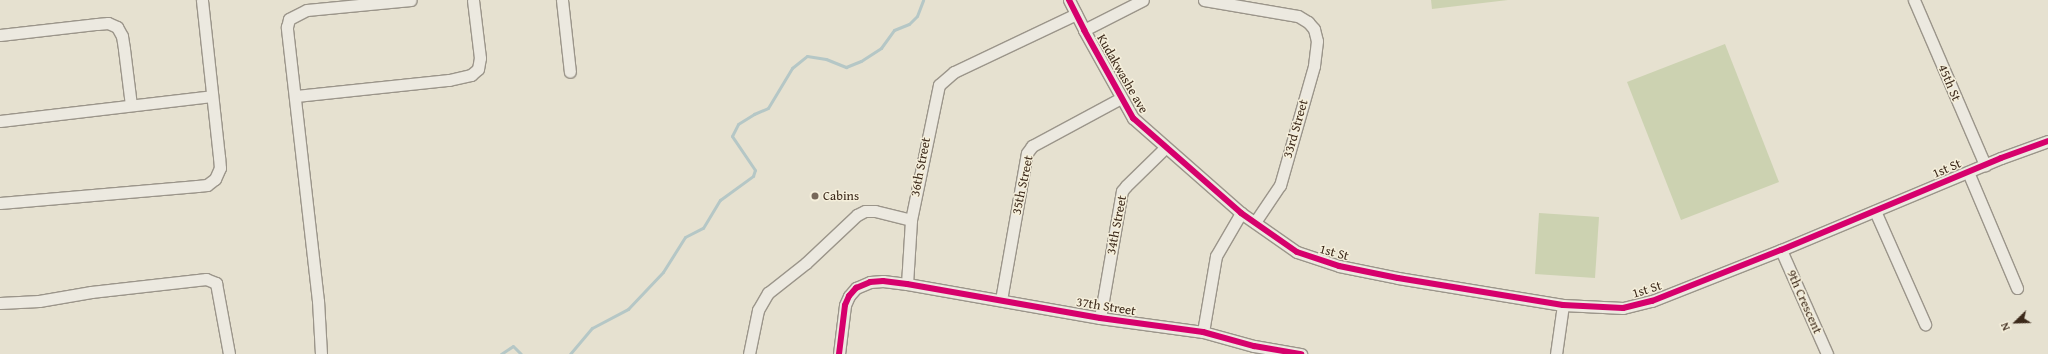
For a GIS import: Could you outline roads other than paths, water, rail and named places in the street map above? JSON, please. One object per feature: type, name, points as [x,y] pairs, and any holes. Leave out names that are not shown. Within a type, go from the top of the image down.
[{"type":"street","points":[[0,203],[207,185],[215,179],[220,168],[202,0]]},
{"type":"street","points":[[320,354],[318,301],[287,27],[289,19],[307,10],[411,0]]},
{"type":"street","points":[[296,96],[449,80],[471,75],[478,68],[480,58],[473,0]]},
{"type":"street","points":[[562,0],[570,72]]},
{"type":"street","name":"Kudakwashe ave","points":[[1070,0],[1084,30],[1133,118],[1165,148],[1241,213]]},
{"type":"street","points":[[1084,30],[1143,0]]},
{"type":"street","name":"33rd Street","points":[[1204,0],[1298,16],[1308,22],[1314,29],[1317,41],[1317,54],[1280,185],[1255,222]]},
{"type":"street","name":"45th St","points":[[1914,0],[1985,165]]},
{"type":"street","name":"36th Street","points":[[907,284],[911,220],[939,85],[954,72],[1076,14]]},
{"type":"street","points":[[0,34],[108,23],[116,27],[122,36],[131,106]]},
{"type":"street","points":[[0,121],[212,96]]},
{"type":"street","name":"35th Street","points":[[1002,300],[1027,153],[1032,146],[1121,98]]},
{"type":"street","name":"1st St","points":[[1241,213],[1297,252],[1339,266],[1398,278],[1563,305],[1607,308],[1637,305],[1781,250],[1985,165],[2048,141]]},
{"type":"street","name":"34th Street","points":[[1100,318],[1122,191],[1165,148]]},
{"type":"street","points":[[1968,172],[2017,288]]},
{"type":"street","points":[[749,354],[758,310],[768,293],[806,263],[857,216],[865,211],[875,211],[911,220]]},
{"type":"street","points":[[1875,211],[1924,324]]},
{"type":"street","points":[[1203,332],[1216,256],[1241,213]]},
{"type":"street","name":"9th Crescent","points":[[1781,250],[1826,354]]},
{"type":"street","points":[[0,303],[39,301],[91,292],[206,279],[216,283],[229,354]]},
{"type":"street","points":[[839,354],[845,305],[849,296],[856,288],[870,282],[882,281],[907,284]]},
{"type":"street","name":"37th Street","points":[[907,284],[1100,318],[1203,332],[1253,350],[1301,354]]},
{"type":"street","points":[[1556,354],[1563,305]]},
{"type":"waterway","points":[[570,354],[592,328],[628,309],[663,272],[685,237],[703,228],[720,200],[753,176],[755,170],[732,136],[738,124],[754,114],[768,108],[792,68],[807,56],[826,59],[846,67],[861,61],[881,48],[894,30],[909,24],[917,16],[923,0]]},
{"type":"waterway","points":[[501,354],[513,346],[521,354]]},
{"type":"place","name":"Cabins","points":[[815,196]]}]
